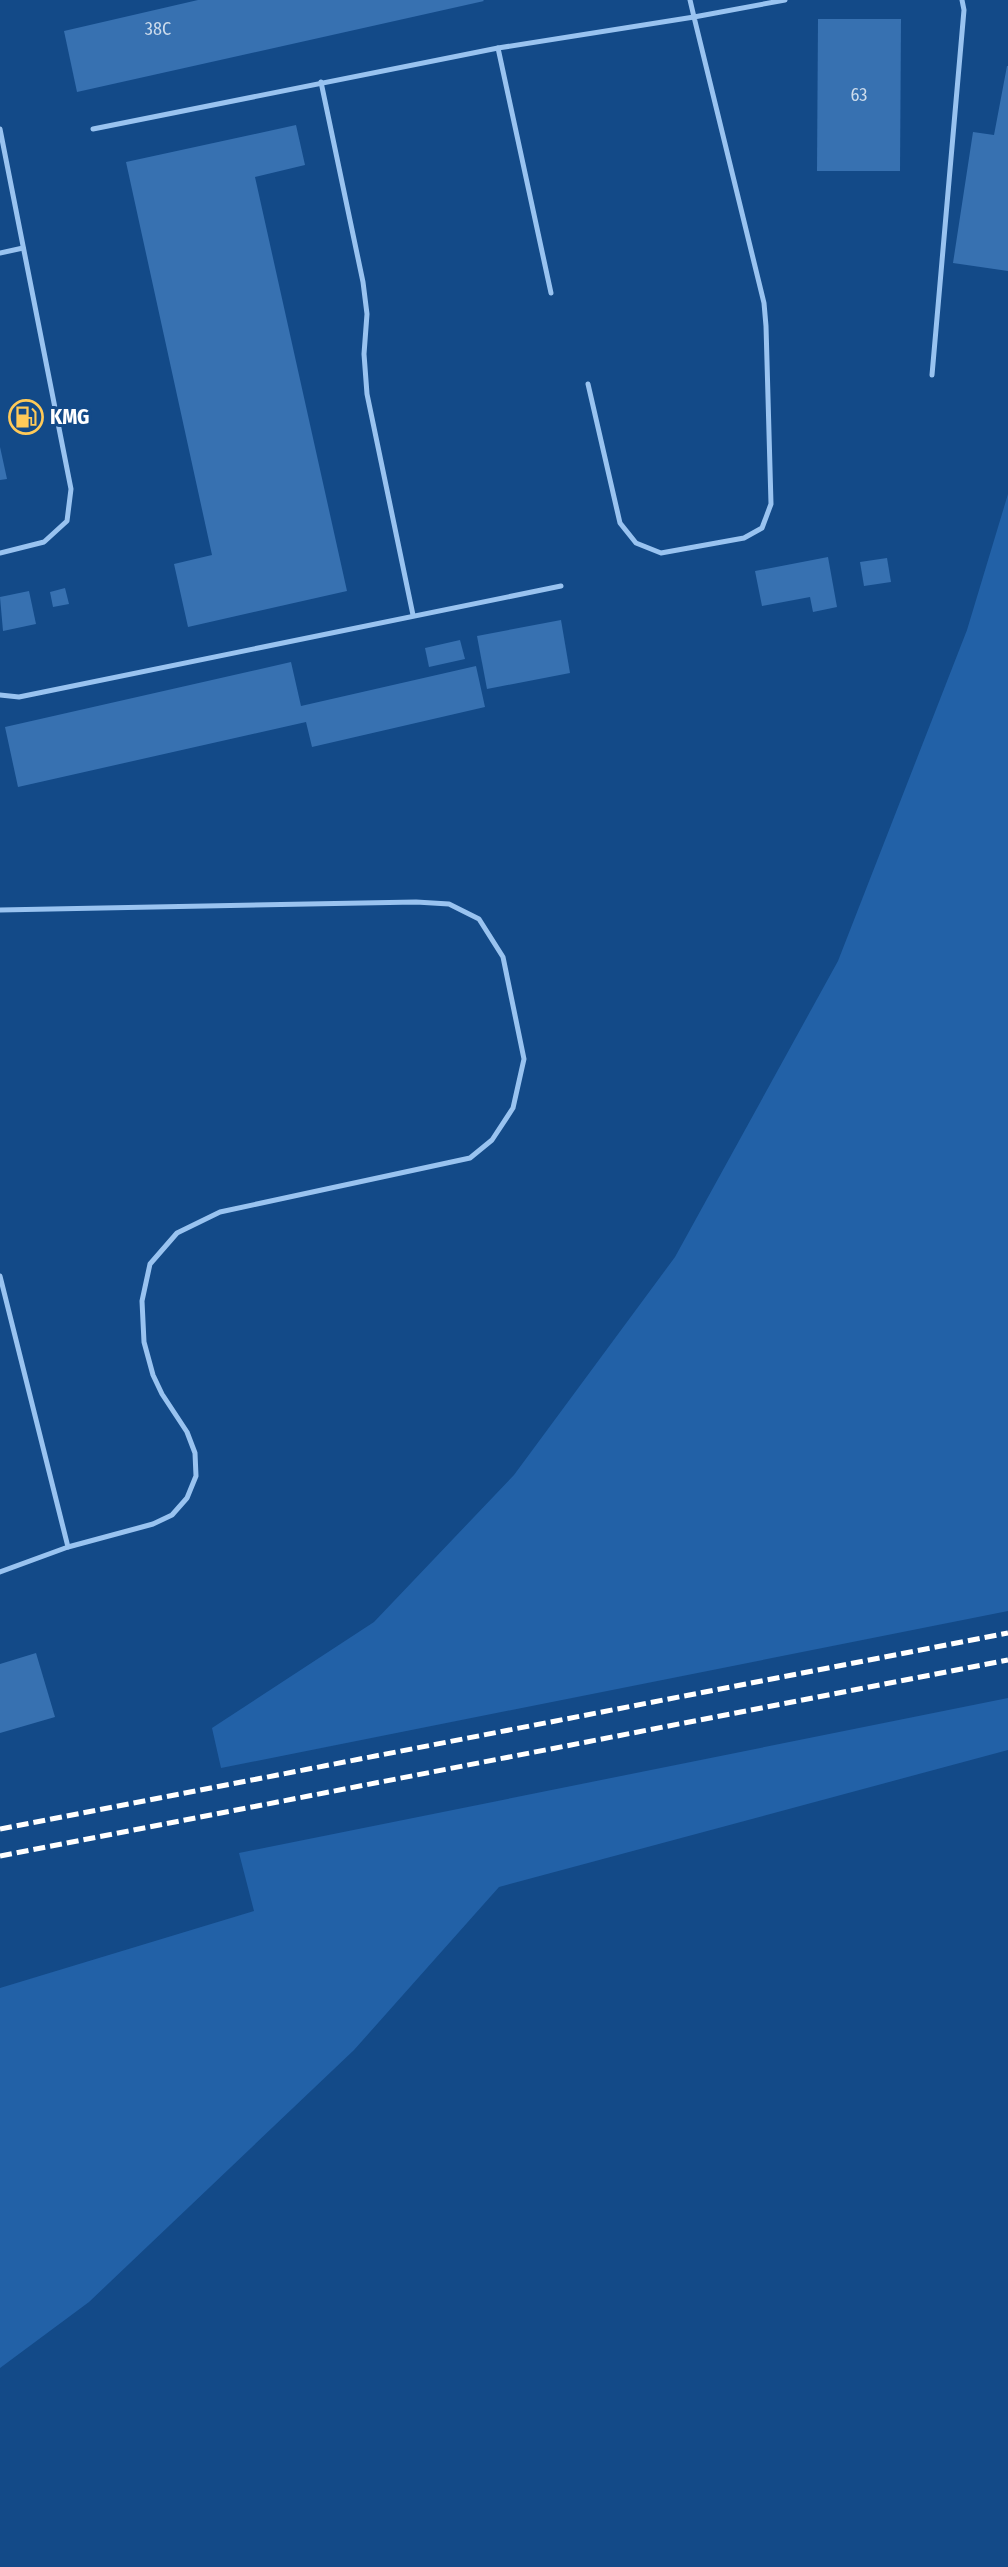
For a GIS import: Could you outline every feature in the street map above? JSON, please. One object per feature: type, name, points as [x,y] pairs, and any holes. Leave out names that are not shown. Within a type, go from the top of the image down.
[{"type":"lane","points":[[588,384],[620,523],[636,543],[662,553],[744,538],[762,527],[771,504],[764,303],[690,0]]},
{"type":"lane","points":[[93,129],[498,48],[785,0]]},
{"type":"lane","points":[[932,374],[963,24],[962,0]]},
{"type":"lane","points":[[498,48],[551,293]]},
{"type":"lane","points":[[321,82],[363,282],[367,314],[364,354],[367,394],[413,615]]},
{"type":"lane","points":[[0,129],[71,489],[67,520],[44,542],[0,553]]},
{"type":"lane","points":[[0,253],[23,247]]},
{"type":"lane","points":[[0,695],[19,697],[561,586]]},
{"type":"lane","points":[[0,910],[402,902],[449,905],[479,919],[503,957],[524,1059],[513,1108],[492,1140],[471,1158],[220,1212],[177,1233],[150,1264],[142,1301],[143,1328],[153,1375],[187,1432],[195,1453],[196,1476],[187,1498],[173,1514],[153,1524],[68,1547],[0,1572]]},
{"type":"lane","points":[[0,1276],[68,1547]]},
{"type":"shaded area","points":[[1008,494],[1008,1611],[221,1768],[212,1728],[374,1622],[514,1475],[675,1257],[838,961],[967,630]]},
{"type":"shaded area","points":[[1008,1698],[1008,1750],[499,1887],[354,2050],[89,2302],[0,2368],[0,1988],[254,1911],[239,1853]]},
{"type":"building","points":[[198,0],[484,1],[77,92],[64,31]]},
{"type":"building","points":[[818,19],[901,19],[900,171],[817,171]]},
{"type":"building","points":[[1007,66],[1008,271],[953,263],[973,132],[994,135]]},
{"type":"building","points":[[296,125],[305,165],[255,177],[347,591],[188,627],[174,564],[212,555],[126,162]]},
{"type":"building","points":[[0,447],[7,479],[0,480]]},
{"type":"building","points":[[828,557],[837,607],[813,612],[810,597],[762,606],[755,571]]},
{"type":"building","points":[[887,558],[891,582],[864,586],[860,562]]},
{"type":"building","points":[[65,588],[69,604],[53,607],[50,592]]},
{"type":"building","points":[[29,591],[36,624],[3,631],[0,597]]},
{"type":"building","points":[[561,620],[570,673],[487,689],[477,636]]},
{"type":"building","points":[[460,640],[465,659],[429,667],[425,648]]},
{"type":"building","points":[[291,662],[301,706],[476,666],[485,707],[312,747],[306,722],[18,787],[5,727]]},
{"type":"building","points":[[36,1653],[55,1717],[0,1733],[0,1664]]},
{"type":"railway","points":[[0,1829],[1008,1633]]},
{"type":"railway","points":[[0,1856],[1008,1660]]},
{"type":"place","name":"KMG","points":[[26,417]]}]
